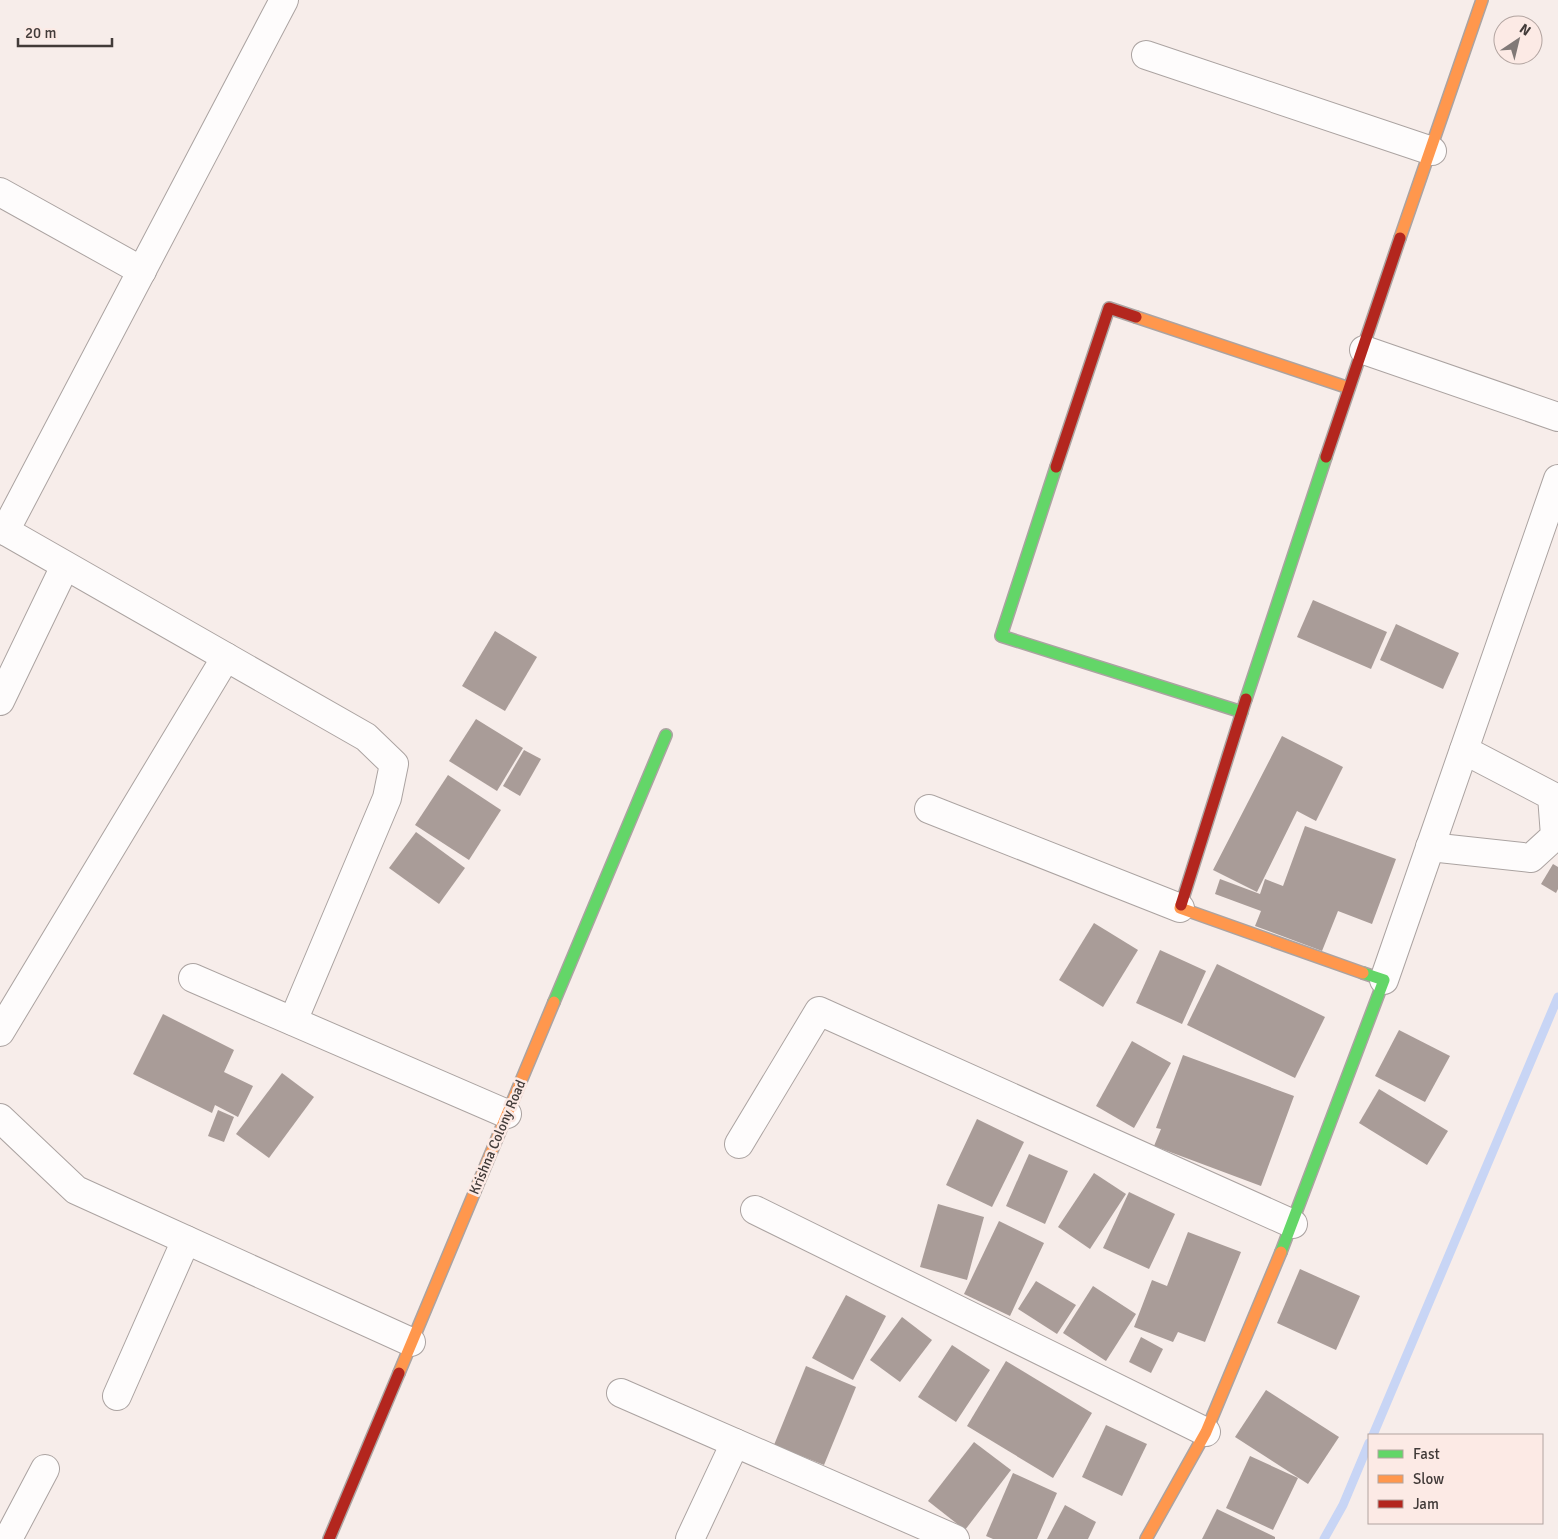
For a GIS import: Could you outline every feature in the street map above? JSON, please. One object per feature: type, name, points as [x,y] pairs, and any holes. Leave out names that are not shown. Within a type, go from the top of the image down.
[{"type":"street","points":[[284,0],[3,530],[366,737],[394,764],[387,798],[293,1021]]},
{"type":"street","points":[[1180,908],[1242,712],[1482,0]]},
{"type":"street","points":[[1146,56],[1432,151]]},
{"type":"street","points":[[0,192],[142,271]]},
{"type":"street","points":[[1242,712],[1001,636],[1097,346],[1110,308],[1350,388]]},
{"type":"street","points":[[1364,350],[1558,417]]},
{"type":"street","points":[[1146,1539],[1206,1432],[1293,1224],[1384,980],[1464,750],[1549,533],[1558,479]]},
{"type":"street","points":[[0,701],[65,566]]},
{"type":"street","points":[[0,1032],[226,657]]},
{"type":"street","name":"Krishna Colony Road","points":[[329,1539],[666,735]]},
{"type":"street","points":[[1430,847],[1531,858],[1555,836],[1552,796],[1464,750]]},
{"type":"street","points":[[929,809],[1180,908],[1384,980]]},
{"type":"street","points":[[193,978],[507,1114]]},
{"type":"street","points":[[738,1144],[819,1011],[1293,1224]]},
{"type":"street","points":[[0,1118],[76,1190],[411,1342]]},
{"type":"street","points":[[755,1210],[1206,1432]]},
{"type":"street","points":[[117,1396],[186,1240]]},
{"type":"street","points":[[621,1393],[955,1539]]},
{"type":"street","points":[[690,1539],[735,1443]]},
{"type":"street","points":[[8,1539],[45,1469]]},
{"type":"building","points":[[1313,600],[1387,632],[1371,669],[1297,637]]},
{"type":"building","points":[[1396,624],[1459,653],[1443,689],[1380,660]]},
{"type":"building","points":[[495,631],[537,657],[505,711],[462,686]]},
{"type":"building","points":[[476,719],[523,748],[497,791],[449,761]]},
{"type":"building","points":[[1282,736],[1343,767],[1316,821],[1297,811],[1257,892],[1213,870]]},
{"type":"building","points":[[524,750],[541,759],[520,796],[503,786]]},
{"type":"building","points":[[448,775],[501,810],[469,860],[415,825]]},
{"type":"building","points":[[1305,826],[1396,859],[1372,924],[1338,911],[1322,951],[1255,926],[1261,911],[1215,894],[1220,879],[1260,894],[1265,879],[1283,886]]},
{"type":"building","points":[[416,832],[465,868],[439,904],[389,868]]},
{"type":"building","points":[[1553,864],[1558,867],[1558,889],[1556,893],[1541,884]]},
{"type":"building","points":[[1094,923],[1138,950],[1103,1007],[1059,980]]},
{"type":"building","points":[[1160,950],[1206,971],[1182,1024],[1136,1003]]},
{"type":"building","points":[[1217,964],[1325,1017],[1295,1078],[1187,1025]]},
{"type":"building","points":[[163,1014],[234,1050],[224,1072],[253,1086],[238,1117],[215,1105],[212,1113],[133,1074]]},
{"type":"building","points":[[1399,1030],[1450,1056],[1425,1102],[1375,1076]]},
{"type":"building","points":[[1132,1041],[1171,1063],[1134,1128],[1096,1106]]},
{"type":"building","points":[[1183,1055],[1294,1096],[1261,1186],[1154,1146],[1161,1129],[1156,1128]]},
{"type":"building","points":[[282,1073],[314,1097],[269,1158],[236,1134]]},
{"type":"building","points":[[1379,1089],[1448,1131],[1427,1165],[1359,1123]]},
{"type":"building","points":[[218,1110],[234,1117],[224,1142],[208,1136]]},
{"type":"building","points":[[977,1119],[1024,1142],[992,1207],[946,1185]]},
{"type":"building","points":[[1029,1154],[1068,1171],[1045,1224],[1006,1206]]},
{"type":"building","points":[[1094,1173],[1126,1194],[1090,1249],[1058,1227]]},
{"type":"building","points":[[1129,1192],[1175,1214],[1149,1269],[1103,1248]]},
{"type":"building","points":[[938,1204],[984,1217],[967,1280],[920,1267]]},
{"type":"building","points":[[999,1221],[1044,1243],[1010,1316],[964,1294]]},
{"type":"building","points":[[1188,1232],[1241,1252],[1205,1342],[1178,1332],[1173,1342],[1134,1327],[1152,1280],[1167,1286]]},
{"type":"building","points":[[1300,1269],[1360,1296],[1336,1350],[1277,1323]]},
{"type":"building","points":[[1036,1281],[1076,1305],[1057,1334],[1018,1309]]},
{"type":"building","points":[[1093,1286],[1136,1314],[1106,1361],[1063,1333]]},
{"type":"building","points":[[846,1295],[886,1316],[853,1380],[812,1358]]},
{"type":"building","points":[[902,1317],[932,1340],[900,1382],[870,1360]]},
{"type":"building","points":[[1141,1337],[1163,1349],[1151,1373],[1129,1362]]},
{"type":"building","points":[[952,1345],[990,1370],[956,1422],[918,1397]]},
{"type":"building","points":[[1006,1361],[1092,1413],[1053,1478],[967,1426]]},
{"type":"building","points":[[806,1366],[856,1387],[824,1465],[774,1445]]},
{"type":"building","points":[[1266,1390],[1339,1437],[1308,1484],[1235,1437]]},
{"type":"building","points":[[1106,1425],[1147,1444],[1122,1496],[1082,1477]]},
{"type":"building","points":[[974,1442],[1011,1470],[965,1530],[928,1501]]},
{"type":"building","points":[[1250,1456],[1298,1478],[1273,1530],[1226,1508]]},
{"type":"building","points":[[1013,1473],[1057,1493],[1037,1539],[993,1539],[986,1536]]},
{"type":"building","points":[[1065,1505],[1096,1522],[1088,1539],[1047,1539]]},
{"type":"building","points":[[1217,1509],[1275,1537],[1275,1539],[1202,1539]]},
{"type":"waterway","points":[[1373,1434],[1558,997]]},
{"type":"waterway","points":[[1324,1539],[1343,1505],[1368,1445]]},
{"type":"traffic: fast","points":[[1246,699],[1326,457]]},
{"type":"traffic: fast","points":[[1056,467],[1001,636],[1242,712]]},
{"type":"traffic: fast","points":[[554,1002],[666,735]]},
{"type":"traffic: fast","points":[[1281,1252],[1384,980],[1363,973]]},
{"type":"traffic: slow","points":[[1400,238],[1482,0]]},
{"type":"traffic: slow","points":[[1136,317],[1349,388]]},
{"type":"traffic: slow","points":[[1181,905],[1180,908],[1363,973]]},
{"type":"traffic: slow","points":[[399,1373],[554,1002]]},
{"type":"traffic: slow","points":[[1146,1539],[1206,1432],[1281,1252]]},
{"type":"traffic: jam","points":[[1326,457],[1400,238]]},
{"type":"traffic: jam","points":[[1056,467],[1109,308],[1136,317]]},
{"type":"traffic: jam","points":[[1181,905],[1246,699]]},
{"type":"traffic: jam","points":[[329,1539],[399,1373]]}]
